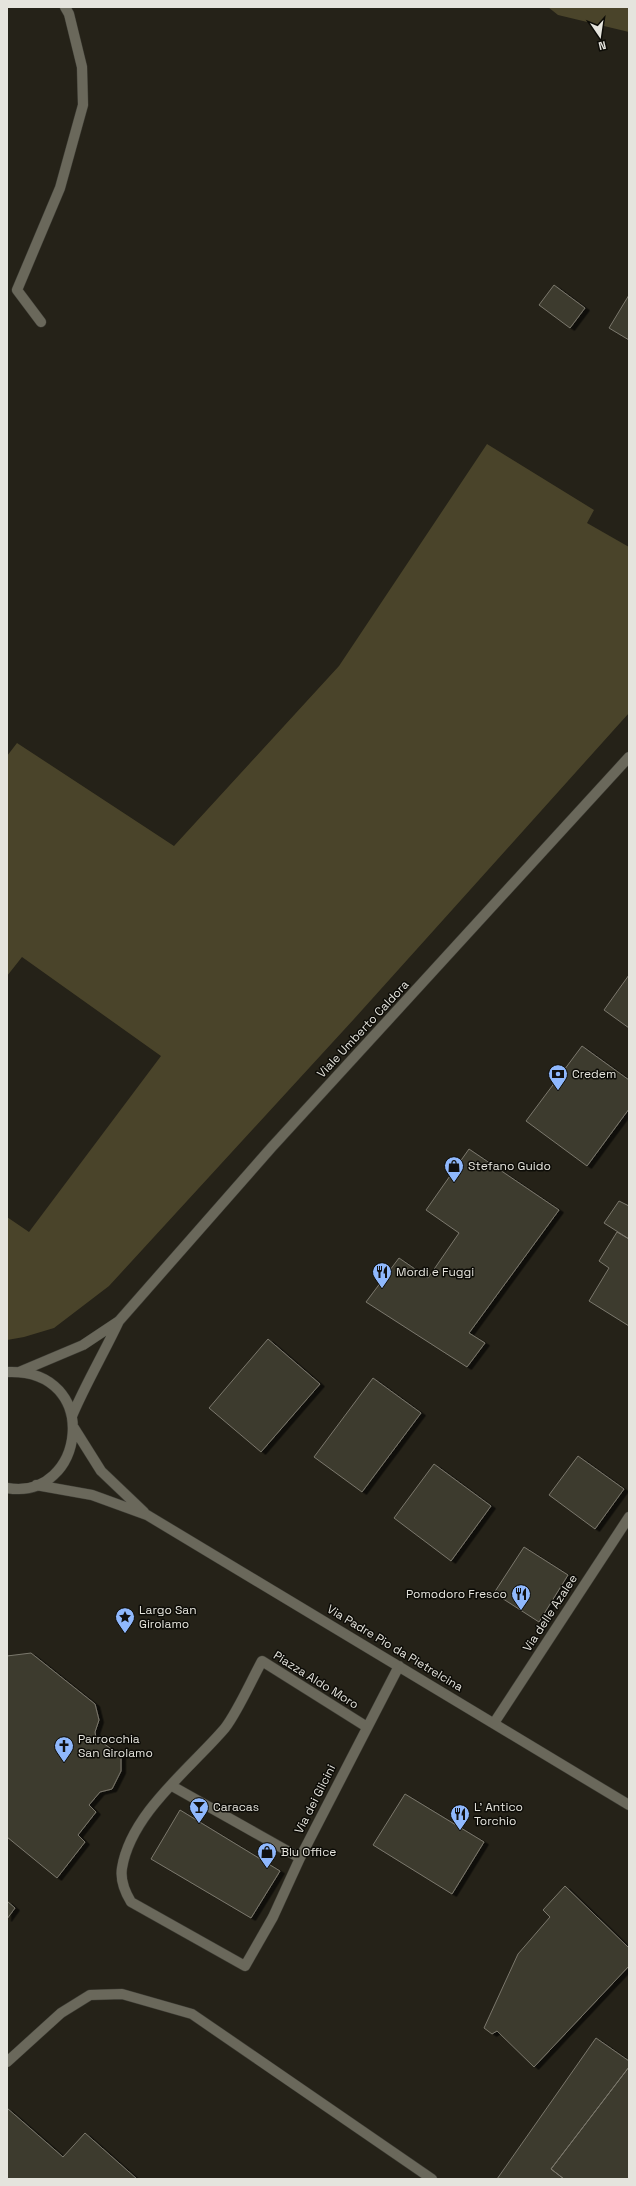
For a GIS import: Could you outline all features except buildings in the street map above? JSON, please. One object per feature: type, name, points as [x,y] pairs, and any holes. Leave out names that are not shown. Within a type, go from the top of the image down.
[{"type":"street","points":[[41,322],[17,290],[60,188],[83,105],[82,67],[69,14],[65,7]]},
{"type":"street","name":"Viale Umberto Caldora","points":[[19,1372],[83,1345],[119,1321],[271,1148],[629,757]]},
{"type":"street","name":"Viale Umberto Caldora","points":[[72,1416],[87,1381],[104,1353],[119,1321]]},
{"type":"street","points":[[7,1372],[19,1372],[43,1378],[53,1385],[61,1394],[72,1416],[74,1428],[70,1452],[64,1463],[56,1472],[36,1485],[9,1489]]},
{"type":"street","name":"Via Padre Pio da Pietrelcina","points":[[74,1428],[101,1471],[147,1515]]},
{"type":"street","name":"Via Padre Pio da Pietrelcina","points":[[36,1485],[92,1495],[147,1515],[629,1805]]},
{"type":"street","name":"Via delle Azalee","points":[[494,1723],[563,1615],[629,1518]]},
{"type":"street","name":"Piazza Aldo Moro","points":[[172,1786],[226,1726],[262,1661],[367,1727]]},
{"type":"street","name":"Via dei Glicini","points":[[172,1786],[146,1815],[129,1843],[122,1869],[124,1890],[131,1902],[245,1966],[273,1917],[300,1858],[399,1666]]},
{"type":"street","points":[[172,1786],[300,1858]]},
{"type":"street","points":[[7,2062],[61,2013],[90,1995],[122,1994],[192,2014],[432,2179]]},
{"type":"shaded area","points":[[548,7],[629,7],[629,32],[558,15]]},
{"type":"shaded area","points":[[487,444],[594,510],[587,523],[629,547],[629,713],[354,1019],[109,1286],[54,1328],[24,1337],[7,1340],[7,1217],[29,1232],[161,1056],[22,957],[7,976],[7,756],[17,743],[174,846],[339,666]]},
{"type":"place","name":"Credem","points":[[558,1091]]},
{"type":"place","name":"Stefano Guido","points":[[454,1183]]},
{"type":"place","name":"Mordi e Fuggi","points":[[382,1289]]},
{"type":"place","name":"Pomodoro Fresco","points":[[521,1611]]},
{"type":"place","name":"Largo San Girolamo","points":[[125,1634]]},
{"type":"place","name":"Parrocchia San Girolamo","points":[[64,1763]]},
{"type":"place","name":"Caracas","points":[[199,1824]]},
{"type":"place","name":"L' Antico Torchio","points":[[460,1831]]},
{"type":"place","name":"Blu Office","points":[[267,1869]]}]
